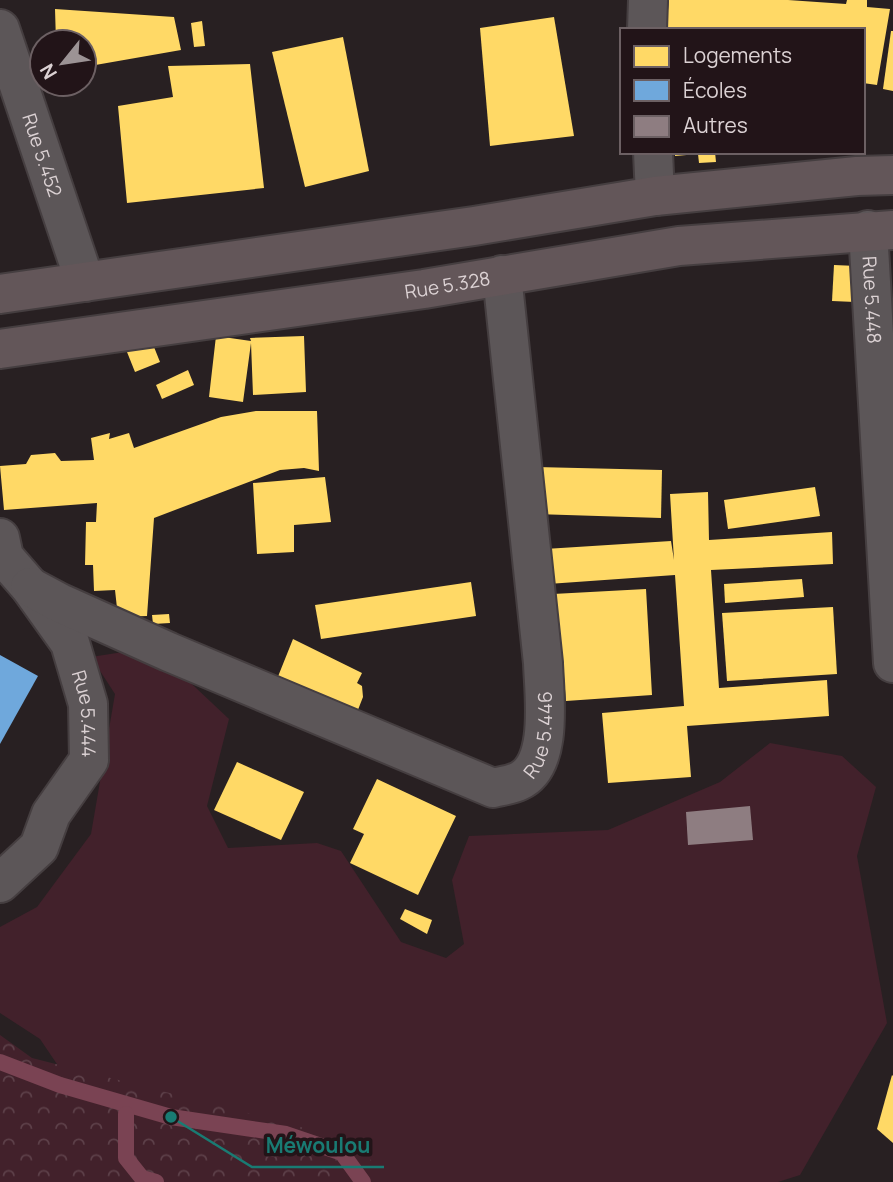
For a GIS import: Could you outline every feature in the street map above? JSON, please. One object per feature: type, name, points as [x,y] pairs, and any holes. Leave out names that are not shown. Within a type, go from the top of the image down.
[{"type":"main road","points":[[0,294],[460,228],[656,196],[857,176],[893,175]]},
{"type":"main road","name":"Rue 5.328","points":[[0,349],[424,289],[679,246],[880,230]]},
{"type":"street","points":[[647,28],[648,0]]},
{"type":"street","name":"Rue 5.452","points":[[0,29],[85,282]]},
{"type":"street","points":[[653,154],[656,196]]},
{"type":"street","name":"Rue 5.448","points":[[880,230],[893,663]]},
{"type":"street","name":"Rue 5.446","points":[[30,587],[169,652],[493,788],[522,780],[537,764],[546,721],[543,663],[502,275]]},
{"type":"street","name":"Rue 5.444","points":[[0,538],[4,557],[30,587],[69,643],[88,704],[89,760],[51,814],[39,847],[0,883]]},
{"type":"green space","points":[[136,650],[161,655],[229,719],[207,806],[228,848],[317,843],[341,851],[401,942],[446,958],[464,944],[452,880],[469,836],[608,830],[720,782],[770,743],[842,756],[876,787],[857,856],[887,1023],[800,1175],[778,1182],[388,1182],[52,1093],[65,1076],[40,1039],[0,1013],[0,927],[37,907],[91,834],[115,694],[91,657]]},
{"type":"green space","points":[[0,1035],[32,1058],[295,1125],[362,1149],[388,1182],[0,1182]]},
{"type":"building: Logements","points":[[669,0],[788,0],[846,4],[847,0],[867,0],[867,7],[890,9],[877,85],[865,83],[865,28],[666,28]]},
{"type":"building: Logements","points":[[55,9],[174,17],[181,50],[98,65],[98,28],[56,28]]},
{"type":"building: Logements","points":[[554,17],[574,136],[490,146],[480,28]]},
{"type":"building: Logements","points":[[202,21],[205,46],[194,47],[191,23]]},
{"type":"building: Logements","points":[[893,31],[893,91],[883,89]]},
{"type":"building: Logements","points":[[343,37],[369,171],[305,187],[272,52]]},
{"type":"building: Logements","points":[[250,64],[264,188],[127,203],[118,106],[173,97],[168,66]]},
{"type":"building: Logements","points":[[698,154],[715,154],[716,162],[699,163]]},
{"type":"building: Logements","points":[[834,265],[857,266],[855,302],[832,301]]},
{"type":"building: Logements","points":[[216,336],[251,341],[250,338],[304,336],[306,392],[253,395],[251,343],[243,402],[209,397]]},
{"type":"building: Logements","points":[[152,342],[160,362],[135,372],[127,352]]},
{"type":"building: Logements","points":[[188,370],[194,385],[162,399],[156,385]]},
{"type":"building: Logements","points":[[256,411],[317,411],[319,471],[304,468],[280,470],[154,518],[147,616],[118,617],[115,590],[94,591],[93,565],[85,565],[86,522],[96,522],[97,503],[4,510],[0,466],[26,464],[31,455],[55,453],[61,461],[94,460],[91,438],[110,433],[109,439],[129,433],[134,448],[221,417]]},
{"type":"building: Logements","points":[[536,467],[662,470],[661,518],[535,514]]},
{"type":"building: Logements","points":[[325,477],[331,522],[294,525],[294,552],[257,554],[253,483]]},
{"type":"building: Logements","points":[[815,487],[820,516],[728,529],[724,500]]},
{"type":"building: Logements","points":[[708,492],[709,540],[832,532],[833,564],[711,570],[719,688],[827,680],[829,716],[687,726],[691,777],[608,783],[602,713],[684,706],[675,575],[548,584],[545,549],[671,541],[674,560],[670,494]]},
{"type":"building: Logements","points":[[802,579],[804,597],[725,603],[724,584]]},
{"type":"building: Logements","points":[[471,582],[476,616],[321,639],[315,605]]},
{"type":"building: Logements","points":[[646,589],[652,695],[566,701],[564,677],[552,677],[553,594]]},
{"type":"building: Logements","points":[[833,607],[837,674],[727,681],[722,613]]},
{"type":"building: Logements","points":[[169,614],[170,623],[153,624],[152,615]]},
{"type":"building: Logements","points":[[293,639],[362,673],[357,683],[362,686],[363,697],[354,720],[275,684]]},
{"type":"building: Logements","points":[[237,762],[304,792],[281,840],[214,810]]},
{"type":"building: Logements","points":[[377,779],[456,816],[418,895],[350,863],[364,834],[353,829]]},
{"type":"building: Logements","points":[[405,909],[432,920],[427,934],[400,919]]},
{"type":"building: Logements","points":[[893,1076],[893,1143],[877,1129]]},
{"type":"building: Écoles","points":[[0,655],[38,676],[0,744]]},
{"type":"building: Autres","points":[[750,806],[753,840],[688,845],[686,812]]},
{"type":"waterway","points":[[0,1062],[60,1085],[171,1117],[286,1134],[342,1153],[363,1182]]},
{"type":"waterway","points":[[126,1114],[126,1158],[142,1178],[156,1182]]},
{"type":"place","name":"Méwoulou","points":[[171,1117]]}]
